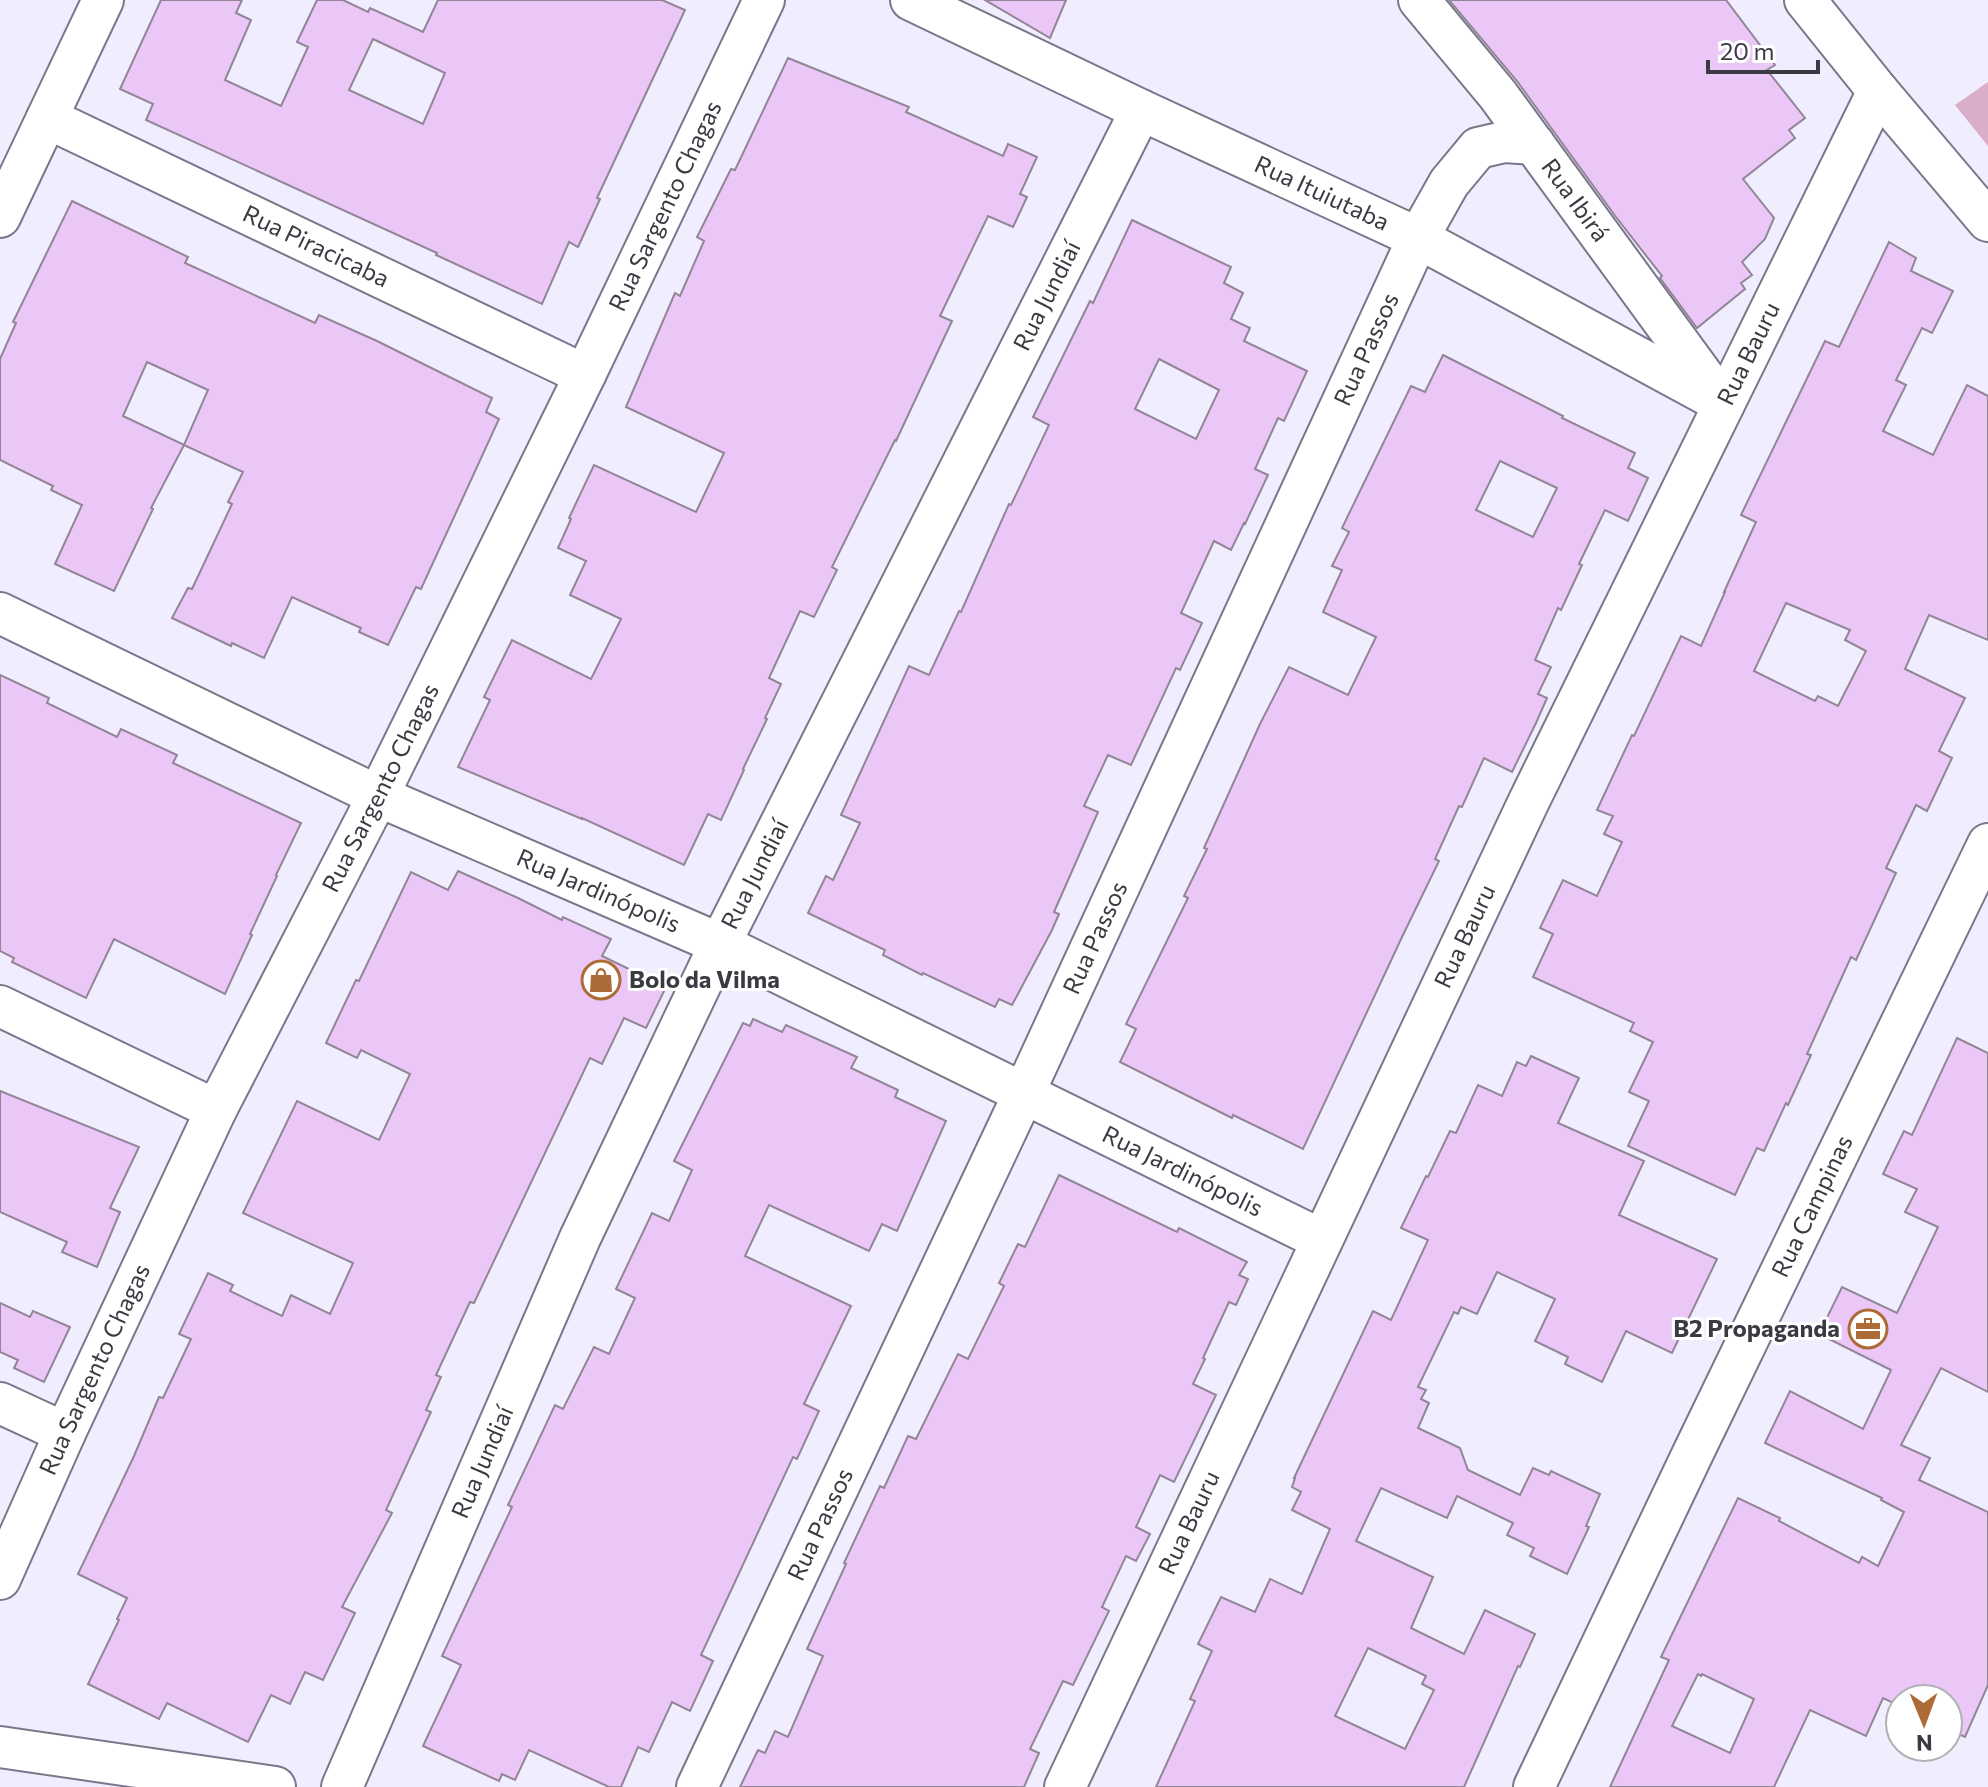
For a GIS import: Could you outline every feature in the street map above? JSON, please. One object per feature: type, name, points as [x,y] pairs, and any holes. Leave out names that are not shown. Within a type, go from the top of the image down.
[{"type":"street","points":[[0,217],[103,0]]},
{"type":"street","name":"Rua Sargento Chagas","points":[[0,1579],[216,1110],[378,796],[585,375],[764,0]]},
{"type":"street","name":"Rua Ituiutaba","points":[[911,0],[1418,238],[1724,404]]},
{"type":"street","name":"Rua Ibirá","points":[[1419,0],[1498,95],[1724,404]]},
{"type":"street","points":[[1805,0],[1988,221]]},
{"type":"street","name":"Rua Bauru","points":[[1065,1787],[1528,803],[1878,91]]},
{"type":"street","name":"Rua Jundiaí","points":[[342,1787],[580,1238],[720,944],[1141,110]]},
{"type":"street","name":"Rua Piracicaba","points":[[47,118],[585,375]]},
{"type":"street","name":"Rua Passos","points":[[697,1787],[1024,1093],[1418,238],[1449,183],[1478,148],[1504,142],[1534,144]]},
{"type":"street","name":"Rua Jardinópolis","points":[[0,613],[378,796],[720,944],[1322,1240]]},
{"type":"street","name":"Rua Campinas","points":[[1534,1787],[1988,844]]},
{"type":"street","points":[[0,1006],[216,1110]]},
{"type":"street","points":[[0,1403],[65,1433]]},
{"type":"street","points":[[0,1747],[275,1787]]},
{"type":"shaded area","points":[[1988,82],[1988,146],[1955,105]]},
{"type":"building","points":[[161,0],[242,0],[236,13],[251,20],[225,80],[281,106],[308,47],[297,42],[317,0],[343,0],[368,12],[370,8],[423,32],[438,0],[662,0],[685,10],[597,198],[600,199],[578,247],[569,242],[542,304],[146,120],[153,104],[120,89]],"holes":[[[373,39],[445,73],[423,124],[349,90]]]},
{"type":"building","points":[[985,0],[1066,0],[1050,38]]},
{"type":"building","points":[[1449,0],[1726,0],[1775,65],[1767,70],[1805,118],[1789,130],[1795,138],[1743,179],[1774,218],[1765,239],[1742,262],[1752,275],[1741,283],[1745,289],[1697,328],[1517,81]]},
{"type":"building","points":[[788,58],[909,107],[906,112],[1003,156],[1008,144],[1037,157],[1020,194],[1027,197],[1013,227],[988,216],[940,316],[952,321],[832,567],[837,570],[814,617],[800,611],[769,678],[781,684],[721,820],[708,814],[684,865],[582,818],[458,767],[490,700],[484,697],[512,640],[591,679],[621,619],[570,595],[586,561],[558,548],[594,465],[696,512],[724,453],[626,407],[675,293],[680,296],[704,241],[697,237],[731,169],[735,170]]},
{"type":"building","points":[[72,201],[188,257],[185,263],[315,323],[319,315],[492,398],[486,412],[499,419],[421,589],[416,587],[388,645],[359,632],[361,628],[292,597],[264,658],[172,618],[188,588],[192,589],[232,504],[228,502],[243,472],[184,445],[151,508],[114,591],[55,564],[82,505],[51,490],[53,486],[0,460],[0,359],[16,323],[13,322]],"holes":[[[147,362],[208,390],[184,445],[123,416]]]},
{"type":"building","points":[[1132,220],[1231,267],[1224,283],[1243,293],[1231,319],[1250,328],[1244,341],[1307,371],[1284,421],[1278,418],[1255,469],[1268,475],[1245,524],[1231,550],[1214,541],[1181,613],[1202,623],[1180,670],[1176,668],[1131,765],[1108,755],[1084,806],[1098,812],[1054,912],[1059,914],[1052,930],[1012,1005],[999,999],[995,1007],[922,975],[883,955],[885,950],[808,913],[826,876],[833,880],[860,823],[841,815],[909,666],[929,675],[961,612],[1009,504],[1049,425],[1033,417],[1090,301],[1093,303]],"holes":[[[1159,359],[1219,390],[1196,439],[1135,409]]]},
{"type":"building","points":[[1889,242],[1916,258],[1911,271],[1953,291],[1932,333],[1922,328],[1896,380],[1906,385],[1883,431],[1933,455],[1967,385],[1988,396],[1988,640],[1929,615],[1905,669],[1965,698],[1939,751],[1952,758],[1927,811],[1916,805],[1886,868],[1896,873],[1856,960],[1851,957],[1807,1054],[1811,1055],[1788,1105],[1786,1103],[1764,1151],[1757,1148],[1735,1195],[1628,1146],[1649,1101],[1629,1092],[1653,1042],[1630,1031],[1634,1023],[1533,977],[1553,934],[1540,928],[1563,880],[1597,896],[1622,842],[1604,834],[1613,816],[1597,810],[1681,636],[1701,646],[1756,522],[1741,515],[1825,341],[1839,347]],"holes":[[[1786,603],[1850,630],[1845,640],[1866,651],[1838,706],[1818,696],[1815,701],[1754,671]]]},
{"type":"building","points":[[1443,355],[1635,453],[1628,468],[1648,478],[1628,521],[1605,510],[1561,610],[1558,608],[1535,660],[1551,667],[1538,694],[1547,698],[1536,723],[1512,772],[1484,758],[1462,807],[1459,806],[1435,859],[1439,861],[1303,1149],[1233,1115],[1232,1118],[1120,1062],[1136,1029],[1126,1024],[1188,898],[1184,896],[1207,849],[1204,848],[1289,667],[1348,695],[1376,637],[1323,612],[1342,570],[1332,566],[1349,532],[1342,528],[1411,386],[1425,392]],"holes":[[[1500,461],[1557,488],[1533,537],[1476,510]]]},
{"type":"building","points":[[0,675],[49,698],[47,703],[117,737],[121,729],[177,755],[173,763],[301,823],[225,994],[114,939],[86,998],[12,962],[14,958],[0,951]]},
{"type":"building","points":[[458,871],[562,920],[563,917],[611,939],[602,956],[666,987],[646,1028],[624,1018],[602,1064],[590,1058],[474,1303],[470,1302],[436,1375],[441,1377],[426,1410],[431,1412],[386,1510],[392,1513],[342,1607],[355,1613],[323,1680],[305,1672],[290,1704],[271,1695],[248,1742],[167,1703],[159,1719],[88,1684],[127,1598],[78,1574],[159,1397],[163,1398],[191,1339],[179,1334],[208,1273],[233,1285],[230,1291],[282,1316],[291,1295],[330,1314],[353,1263],[243,1213],[297,1101],[379,1140],[410,1074],[361,1050],[357,1058],[326,1043],[411,872],[448,890]]},
{"type":"building","points":[[753,1019],[782,1032],[786,1025],[857,1057],[851,1068],[898,1090],[895,1097],[946,1121],[897,1231],[882,1224],[869,1251],[769,1205],[745,1256],[851,1306],[804,1404],[819,1411],[797,1459],[793,1457],[701,1655],[713,1661],[690,1711],[672,1702],[649,1752],[638,1747],[621,1787],[609,1787],[529,1750],[515,1780],[502,1774],[499,1781],[423,1746],[461,1665],[442,1656],[512,1507],[508,1505],[555,1405],[563,1409],[594,1347],[609,1354],[635,1298],[616,1289],[652,1213],[669,1221],[692,1170],[674,1161],[743,1023],[750,1026]]},
{"type":"building","points":[[1957,1038],[1988,1053],[1988,1392],[1941,1368],[1901,1445],[1930,1458],[1919,1480],[1988,1512],[1988,1685],[1965,1737],[1964,1683],[1884,1683],[1884,1698],[1866,1736],[1810,1710],[1774,1787],[1610,1787],[1669,1660],[1661,1657],[1738,1498],[1859,1563],[1862,1557],[1878,1566],[1904,1512],[1882,1498],[1765,1443],[1790,1391],[1863,1429],[1891,1370],[1819,1334],[1842,1287],[1897,1313],[1938,1227],[1905,1212],[1917,1189],[1883,1174],[1904,1131],[1912,1135]],"holes":[[[1698,1674],[1754,1699],[1730,1753],[1672,1726]]]},
{"type":"building","points":[[1531,1056],[1579,1078],[1558,1123],[1644,1161],[1619,1215],[1717,1259],[1672,1353],[1626,1331],[1602,1382],[1565,1364],[1568,1357],[1535,1341],[1555,1299],[1497,1272],[1477,1314],[1461,1307],[1458,1314],[1454,1312],[1418,1387],[1426,1390],[1421,1399],[1429,1403],[1418,1428],[1460,1448],[1468,1470],[1520,1495],[1533,1468],[1549,1475],[1551,1471],[1600,1494],[1586,1526],[1589,1527],[1567,1574],[1530,1556],[1534,1548],[1507,1535],[1513,1523],[1457,1496],[1447,1518],[1381,1488],[1356,1541],[1433,1577],[1411,1628],[1464,1654],[1485,1610],[1535,1634],[1464,1787],[1156,1787],[1195,1701],[1190,1699],[1212,1651],[1198,1644],[1221,1597],[1255,1612],[1270,1579],[1302,1594],[1330,1529],[1292,1510],[1301,1492],[1292,1487],[1294,1478],[1373,1311],[1391,1320],[1428,1240],[1401,1228],[1450,1131],[1456,1133],[1478,1085],[1502,1096],[1517,1062],[1526,1066]],"holes":[[[1368,1648],[1426,1676],[1422,1684],[1434,1690],[1405,1749],[1335,1716]]]},
{"type":"building","points":[[0,1091],[139,1147],[110,1208],[120,1212],[97,1267],[62,1252],[67,1242],[0,1212]]},
{"type":"building","points":[[1059,1175],[1247,1262],[1239,1275],[1248,1279],[1236,1305],[1229,1302],[1193,1384],[1216,1395],[1174,1482],[1160,1475],[1136,1527],[1150,1534],[1136,1561],[1126,1556],[1102,1607],[1109,1611],[1073,1685],[1063,1681],[1030,1749],[1039,1753],[1024,1787],[740,1787],[758,1750],[765,1753],[775,1731],[788,1737],[823,1656],[807,1649],[880,1486],[884,1488],[908,1436],[916,1439],[958,1354],[968,1359],[1004,1286],[999,1283],[1018,1244],[1025,1247]]},
{"type":"building","points":[[0,1303],[30,1317],[33,1311],[70,1327],[44,1382],[14,1368],[18,1360],[0,1352]]},
{"type":"place","name":"Bolo da Vilma","points":[[601,980]]},
{"type":"place","name":"B2 Propaganda","points":[[1868,1329]]}]
